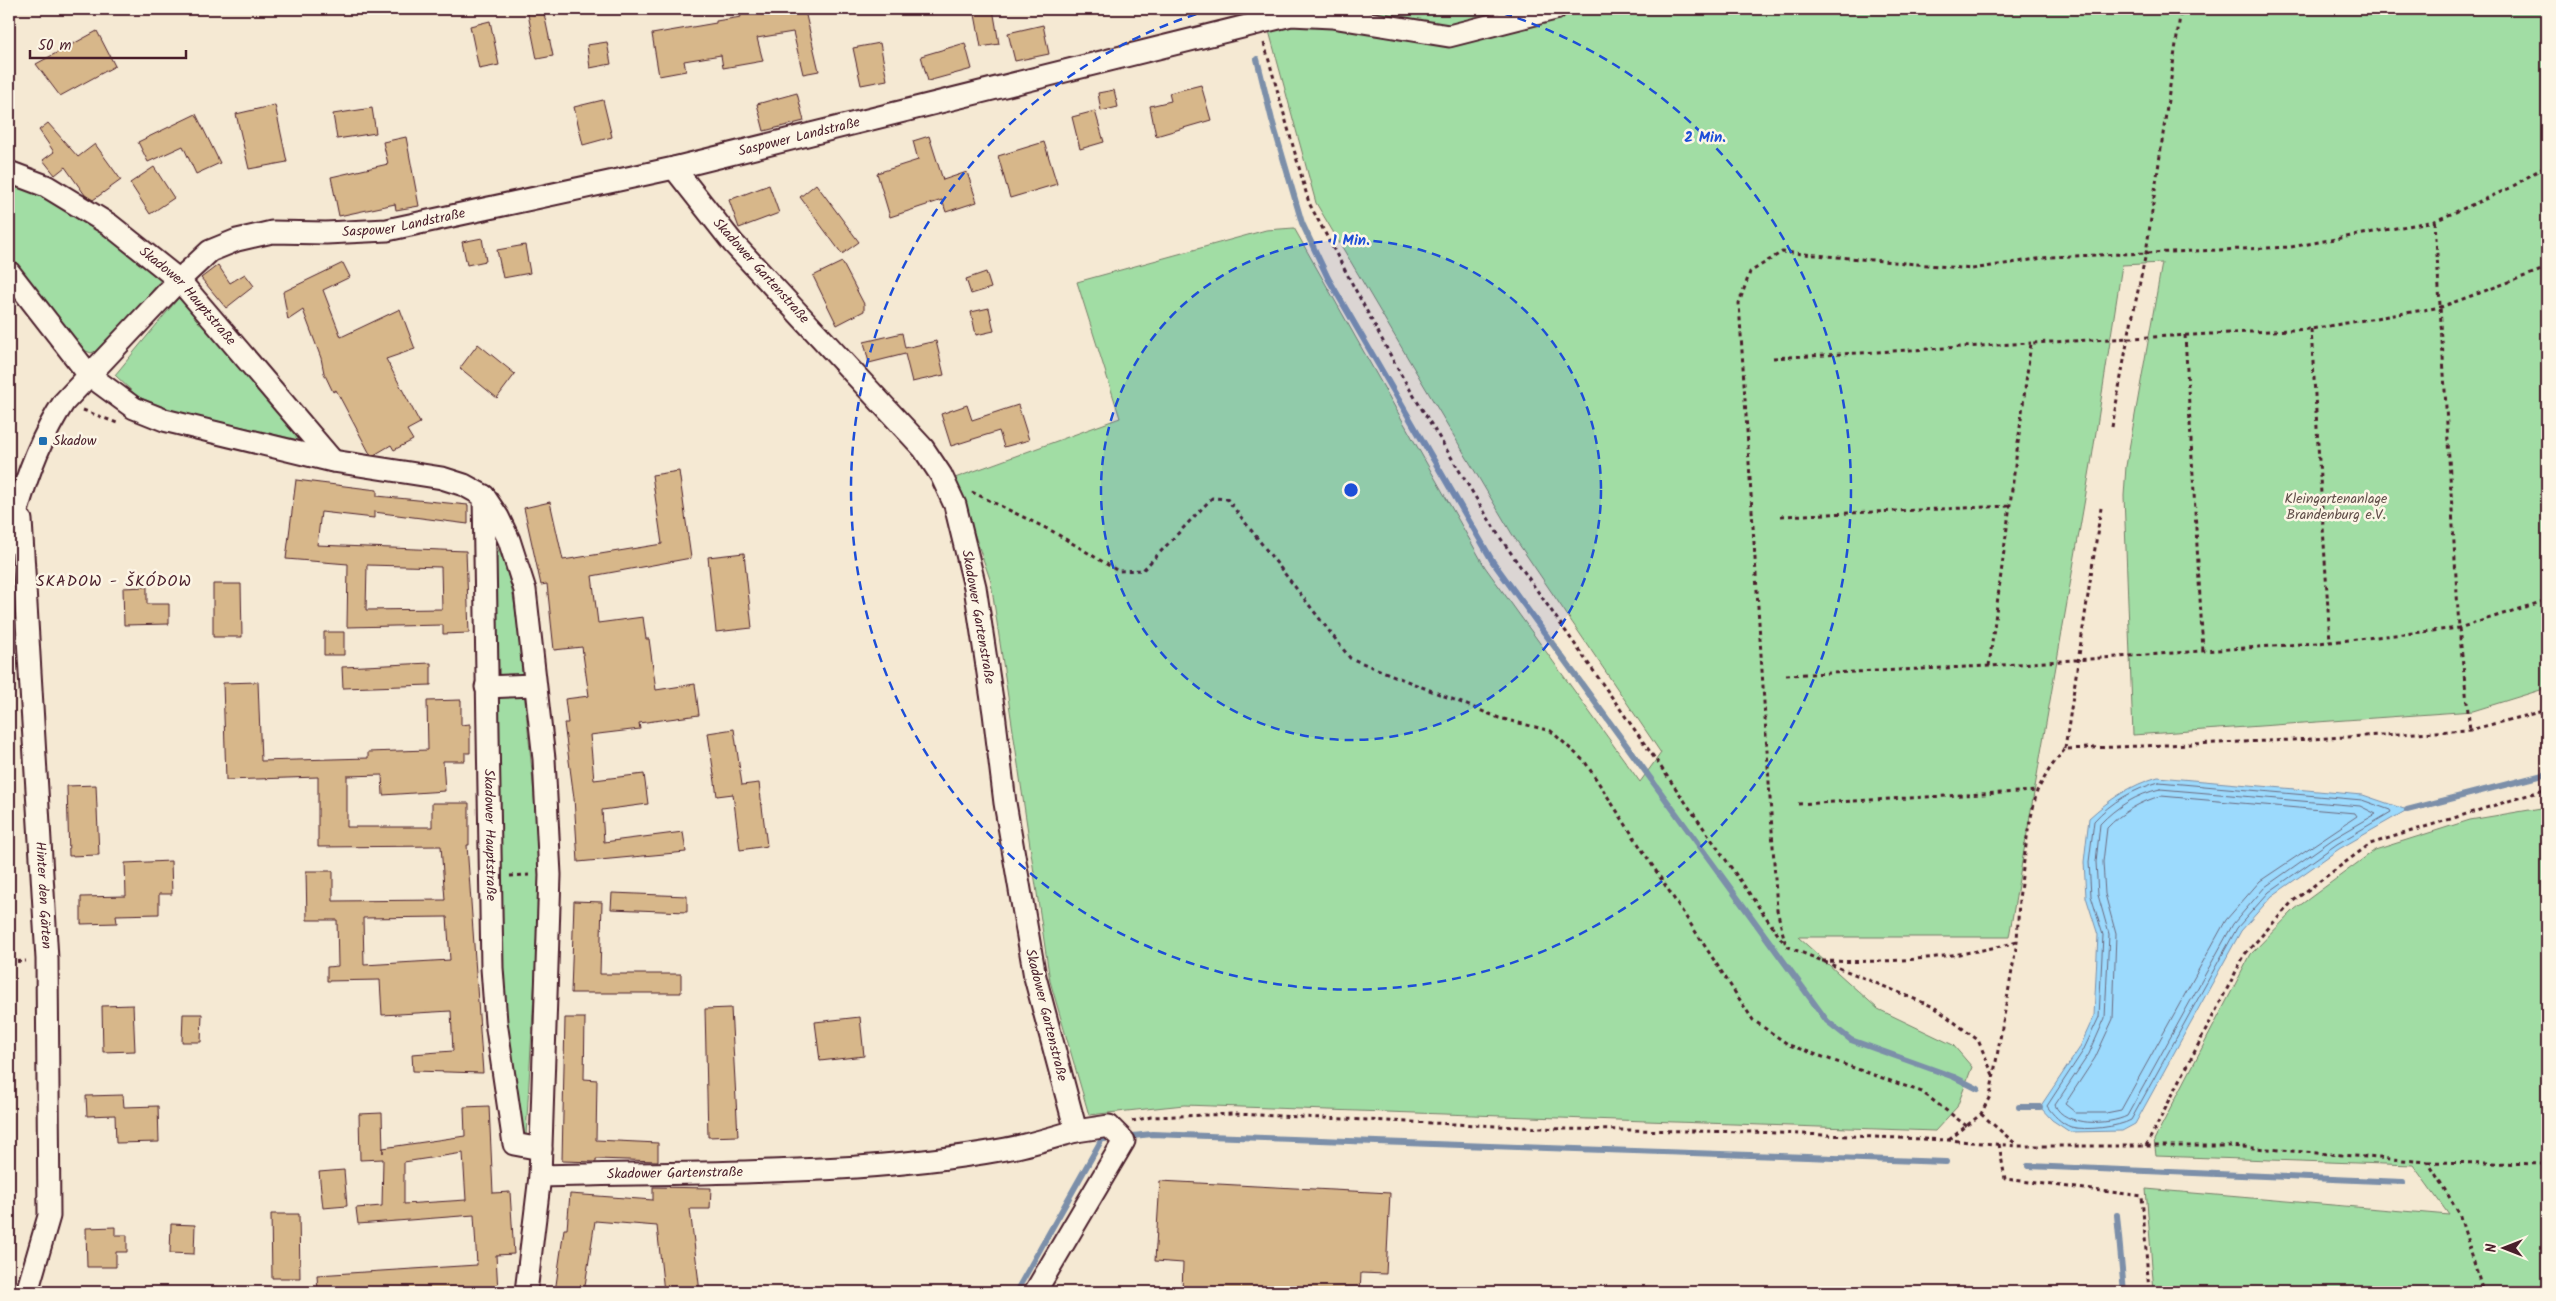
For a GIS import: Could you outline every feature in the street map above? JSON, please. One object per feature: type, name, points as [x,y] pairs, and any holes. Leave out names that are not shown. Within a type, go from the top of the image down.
[{"type":"street","name":"Saspower Landstraße","points":[[9,542],[20,497],[52,420],[64,402],[179,280],[210,251],[237,240],[272,232],[326,233],[387,230],[674,168],[1291,15],[1324,17],[1449,36],[1555,9]]},
{"type":"street","name":"Skadower Gartenstraße","points":[[674,168],[733,243],[923,448],[941,476],[955,506],[975,587],[1005,803],[1035,977],[1076,1131]]},
{"type":"street","name":"Skadower Hauptstraße","points":[[9,172],[46,186],[110,225],[179,280],[333,461]]},
{"type":"street","points":[[9,272],[89,375],[134,408],[164,420],[333,461],[442,478],[464,485],[484,496],[509,540],[525,590],[534,685],[544,759],[550,875],[540,1176],[526,1292]]},
{"type":"street","name":"Skadower Hauptstraße","points":[[484,496],[492,968],[496,1022],[514,1144],[541,1149]]},
{"type":"street","name":"Hinter den Gärten","points":[[20,497],[47,959],[49,1216],[27,1292]]},
{"type":"street","points":[[486,687],[534,685]]},
{"type":"street","name":"Skadower Gartenstraße","points":[[540,1176],[726,1173],[875,1166],[1007,1149],[1076,1131],[1109,1126]]},
{"type":"street","points":[[1035,1292],[1124,1142],[1109,1126]]},
{"type":"path","points":[[2112,427],[2146,254],[2181,9]]},
{"type":"path","points":[[1259,22],[1309,203],[1400,373],[1499,536],[1786,946],[1934,1007],[1978,1040],[1993,1075]]},
{"type":"path","points":[[1786,946],[1778,910],[1739,303],[1750,272],[1782,252],[1972,269],[2050,257],[2291,247],[2435,221],[2510,188],[2547,165]]},
{"type":"path","points":[[2435,221],[2459,628],[2470,730]]},
{"type":"path","points":[[1773,358],[2311,328],[2441,307],[2547,268]]},
{"type":"path","points":[[2311,328],[2330,642]]},
{"type":"path","points":[[2185,335],[2203,651]]},
{"type":"path","points":[[1989,666],[2031,343]]},
{"type":"path","points":[[941,476],[1002,508],[1052,531],[1118,571],[1143,570],[1212,498],[1227,499],[1350,658],[1499,718],[1551,731],[1585,762],[1753,1020],[1789,1045],[1922,1092],[1968,1127]]},
{"type":"path","points":[[1781,516],[2010,506]]},
{"type":"path","points":[[1948,1140],[1968,1127],[1981,1114],[1990,1096],[2017,942],[2019,899],[2025,850],[2037,791],[2050,768],[2065,749],[2077,658],[2101,508]]},
{"type":"path","points":[[1786,675],[1989,666],[2077,658],[2330,642],[2459,628],[2547,600]]},
{"type":"path","points":[[2065,749],[2293,740],[2470,730],[2547,710]]},
{"type":"path","points":[[2146,1146],[2245,954],[2293,901],[2370,844],[2547,788]]},
{"type":"path","points":[[1798,804],[2037,791]]},
{"type":"path","points":[[491,876],[550,875]]},
{"type":"path","points":[[1818,960],[1868,962],[1962,955],[2017,942]]},
{"type":"path","points":[[1109,1126],[1151,1117],[1235,1114],[1563,1129],[1752,1132],[1948,1140],[2017,1146],[2230,1146],[2428,1162],[2547,1164]]},
{"type":"path","points":[[1981,1114],[2017,1146]]},
{"type":"path","points":[[2000,1144],[2005,1179],[2142,1196],[2149,1292]]},
{"type":"path","points":[[2428,1162],[2460,1213],[2483,1292]]},
{"type":"green space","name":"Kleingartenanlage Brandenburg e.V.","points":[[1263,9],[2547,9],[2547,688],[2473,711],[2133,735],[2124,496],[2126,466],[2162,263],[2122,265],[2091,464],[2009,937],[1798,937],[1878,1009],[1953,1045],[1972,1067],[1957,1107],[1935,1131],[1184,1105],[1089,1115],[1050,981],[991,582],[955,478],[1120,418],[1077,282],[1266,230],[1294,228],[1485,567],[1640,782],[1661,753],[1512,534],[1316,203]]},
{"type":"green space","points":[[9,178],[18,181],[105,232],[161,280],[106,347],[91,353],[81,349],[9,254]]},
{"type":"green space","points":[[181,295],[303,441],[175,411],[138,397],[115,375]]},
{"type":"green space","points":[[491,537],[507,572],[516,612],[539,862],[540,886],[526,1136],[519,1133],[501,968]]},
{"type":"green space","points":[[2547,807],[2547,1292],[2154,1292],[2146,1189],[2449,1215],[2413,1165],[2156,1156],[2154,1140],[2251,954],[2295,909],[2375,850],[2470,820]]},
{"type":"water","points":[[2158,777],[2363,795],[2407,810],[2339,849],[2272,896],[2241,931],[2135,1124],[2122,1131],[2070,1132],[2052,1120],[2040,1107],[2079,1049],[2094,1016],[2098,935],[2086,897],[2084,862],[2089,818],[2121,793]]},
{"type":"building","points":[[527,9],[543,9],[553,56],[537,59]]},
{"type":"building","points":[[757,9],[784,9],[785,16],[805,11],[819,71],[803,74],[793,32],[757,38],[763,61],[723,68],[721,55],[684,61],[686,71],[659,76],[652,34],[716,23],[716,21],[741,17],[740,12]]},
{"type":"building","points":[[974,9],[993,9],[999,44],[981,47]]},
{"type":"building","points":[[490,21],[499,65],[479,69],[470,26]]},
{"type":"building","points":[[1043,25],[1049,54],[1015,61],[1008,33]]},
{"type":"building","points":[[97,31],[115,66],[60,96],[36,64]]},
{"type":"building","points":[[607,42],[611,64],[590,68],[587,45]]},
{"type":"building","points":[[880,43],[887,80],[861,85],[853,48]]},
{"type":"building","points":[[965,43],[972,69],[928,81],[921,56]]},
{"type":"building","points":[[1201,85],[1211,120],[1156,136],[1150,106],[1171,101],[1169,93]]},
{"type":"building","points":[[1114,90],[1118,107],[1101,111],[1098,93]]},
{"type":"building","points":[[797,93],[804,121],[764,131],[757,104]]},
{"type":"building","points":[[603,100],[612,137],[583,145],[574,107]]},
{"type":"building","points":[[275,105],[287,162],[249,169],[236,114]]},
{"type":"building","points":[[372,108],[376,133],[337,139],[333,114]]},
{"type":"building","points":[[1095,111],[1104,142],[1080,149],[1072,117]]},
{"type":"building","points":[[196,114],[220,163],[196,174],[183,146],[148,162],[138,142]]},
{"type":"building","points":[[48,123],[78,157],[95,144],[121,180],[93,200],[85,195],[65,167],[55,175],[43,160],[54,152],[39,130]]},
{"type":"building","points":[[929,136],[943,180],[967,172],[977,202],[946,212],[942,200],[890,217],[877,173],[918,160],[913,141]]},
{"type":"building","points":[[406,137],[419,206],[396,210],[395,204],[339,216],[331,177],[388,164],[383,142]]},
{"type":"building","points":[[1044,142],[1057,184],[1010,198],[998,156]]},
{"type":"building","points":[[154,167],[174,198],[150,214],[130,183]]},
{"type":"building","points":[[816,184],[859,242],[842,254],[800,197]]},
{"type":"building","points":[[769,185],[779,213],[739,228],[729,200]]},
{"type":"building","points":[[482,238],[486,261],[467,265],[462,242]]},
{"type":"building","points":[[525,245],[530,273],[503,278],[497,250]]},
{"type":"building","points":[[842,262],[864,304],[864,311],[837,325],[813,276]]},
{"type":"building","points":[[343,263],[350,277],[323,290],[341,337],[400,309],[415,349],[386,359],[420,423],[407,430],[413,440],[394,450],[391,445],[374,455],[370,454],[336,390],[333,392],[324,373],[321,358],[303,310],[288,320],[283,292]]},
{"type":"building","points":[[218,265],[230,283],[245,274],[254,286],[226,308],[201,278]]},
{"type":"building","points":[[986,272],[991,288],[971,294],[966,279]]},
{"type":"building","points":[[989,308],[994,331],[976,335],[971,312]]},
{"type":"building","points":[[902,333],[905,348],[936,341],[944,375],[912,382],[905,354],[869,363],[864,342]]},
{"type":"building","points":[[478,344],[515,374],[497,398],[460,368]]},
{"type":"building","points":[[967,405],[972,420],[1018,405],[1029,440],[1004,447],[999,431],[951,446],[941,414]]},
{"type":"building","points":[[679,471],[691,558],[592,576],[598,623],[643,617],[646,639],[649,639],[656,690],[695,684],[699,715],[639,723],[640,729],[590,735],[594,780],[644,774],[648,804],[602,810],[604,842],[683,832],[686,852],[578,862],[574,798],[564,723],[568,723],[565,699],[589,696],[582,647],[554,650],[547,584],[541,585],[524,508],[550,502],[563,560],[662,544],[652,475]]},
{"type":"building","points":[[296,480],[377,490],[377,496],[468,505],[468,524],[374,512],[374,518],[321,512],[317,545],[466,551],[469,633],[443,634],[443,625],[347,627],[348,564],[286,559]],"holes":[[[367,565],[441,567],[442,609],[366,610]]]},
{"type":"building","points":[[744,553],[752,628],[716,632],[708,557]]},
{"type":"building","points":[[213,584],[241,584],[242,637],[213,637]]},
{"type":"building","points":[[147,587],[147,604],[169,604],[169,624],[124,625],[123,588]]},
{"type":"building","points":[[324,632],[344,632],[344,655],[324,655]]},
{"type":"building","points":[[431,663],[431,685],[343,688],[342,667]]},
{"type":"building","points":[[258,682],[261,761],[368,758],[368,752],[428,750],[427,701],[461,700],[461,725],[470,724],[470,753],[465,753],[465,761],[443,761],[445,791],[383,795],[382,775],[347,776],[347,827],[432,827],[432,803],[469,803],[469,845],[467,845],[483,1073],[413,1071],[412,1054],[453,1051],[451,1011],[382,1015],[380,980],[327,981],[327,967],[338,966],[337,920],[307,920],[306,871],[333,871],[333,901],[445,900],[441,846],[318,847],[318,777],[226,780],[223,683]],"holes":[[[447,917],[450,960],[364,965],[363,918]]]},
{"type":"building","points":[[734,729],[742,785],[759,783],[767,846],[740,850],[733,794],[717,796],[708,733]]},
{"type":"building","points":[[96,785],[99,855],[69,856],[67,786]]},
{"type":"building","points":[[171,861],[172,894],[159,894],[159,914],[116,915],[117,923],[81,924],[81,897],[126,896],[125,863]]},
{"type":"building","points":[[612,893],[687,896],[687,912],[611,909]]},
{"type":"building","points":[[574,901],[602,902],[600,974],[681,974],[681,993],[571,993]]},
{"type":"building","points":[[133,1005],[135,1051],[103,1052],[102,1006]]},
{"type":"building","points":[[731,1008],[738,1136],[708,1137],[705,1009]]},
{"type":"building","points":[[183,1014],[202,1014],[201,1042],[182,1042]]},
{"type":"building","points":[[860,1017],[864,1056],[820,1061],[815,1022]]},
{"type":"building","points":[[565,1018],[585,1018],[584,1079],[597,1080],[596,1140],[658,1143],[658,1161],[596,1159],[596,1162],[562,1161]]},
{"type":"building","points":[[123,1095],[124,1107],[158,1106],[159,1142],[116,1143],[115,1115],[87,1116],[86,1096]]},
{"type":"building","points":[[489,1106],[493,1193],[510,1192],[514,1254],[496,1255],[498,1292],[318,1292],[317,1275],[477,1265],[474,1215],[358,1224],[356,1208],[382,1206],[383,1159],[360,1160],[359,1114],[382,1113],[383,1153],[383,1148],[465,1136],[464,1107]],"holes":[[[463,1153],[466,1200],[404,1204],[404,1162]]]},
{"type":"building","points":[[344,1170],[347,1206],[323,1208],[319,1172]]},
{"type":"building","points":[[1160,1181],[1390,1193],[1386,1274],[1361,1273],[1360,1292],[1182,1292],[1183,1263],[1155,1261]]},
{"type":"building","points":[[653,1187],[711,1188],[710,1209],[690,1209],[700,1292],[664,1292],[657,1226],[595,1221],[584,1292],[555,1292],[564,1229],[567,1229],[570,1194],[653,1200]]},
{"type":"building","points":[[271,1214],[299,1214],[300,1278],[272,1278]]},
{"type":"building","points":[[171,1224],[195,1225],[194,1254],[170,1253]]},
{"type":"building","points":[[115,1227],[115,1235],[127,1235],[127,1252],[116,1252],[116,1267],[87,1267],[86,1228]]},
{"type":"waterway","points":[[1257,59],[1272,120],[1302,223],[1328,278],[1493,562],[1827,1021],[1851,1040],[1954,1077],[1978,1089]]},
{"type":"waterway","points":[[2407,810],[2547,774]]},
{"type":"waterway","points":[[2019,1107],[2040,1107]]},
{"type":"waterway","points":[[1133,1136],[1152,1134],[1946,1162]]},
{"type":"waterway","points":[[1016,1292],[1102,1139],[1105,1139]]},
{"type":"waterway","points":[[2028,1166],[2403,1182]]},
{"type":"waterway","points":[[2117,1215],[2124,1292]]},
{"type":"place","name":"Skadow","points":[[43,441]]},
{"type":"district","name":"SKADOW - ŠKÓDOW","points":[[114,581]]}]
